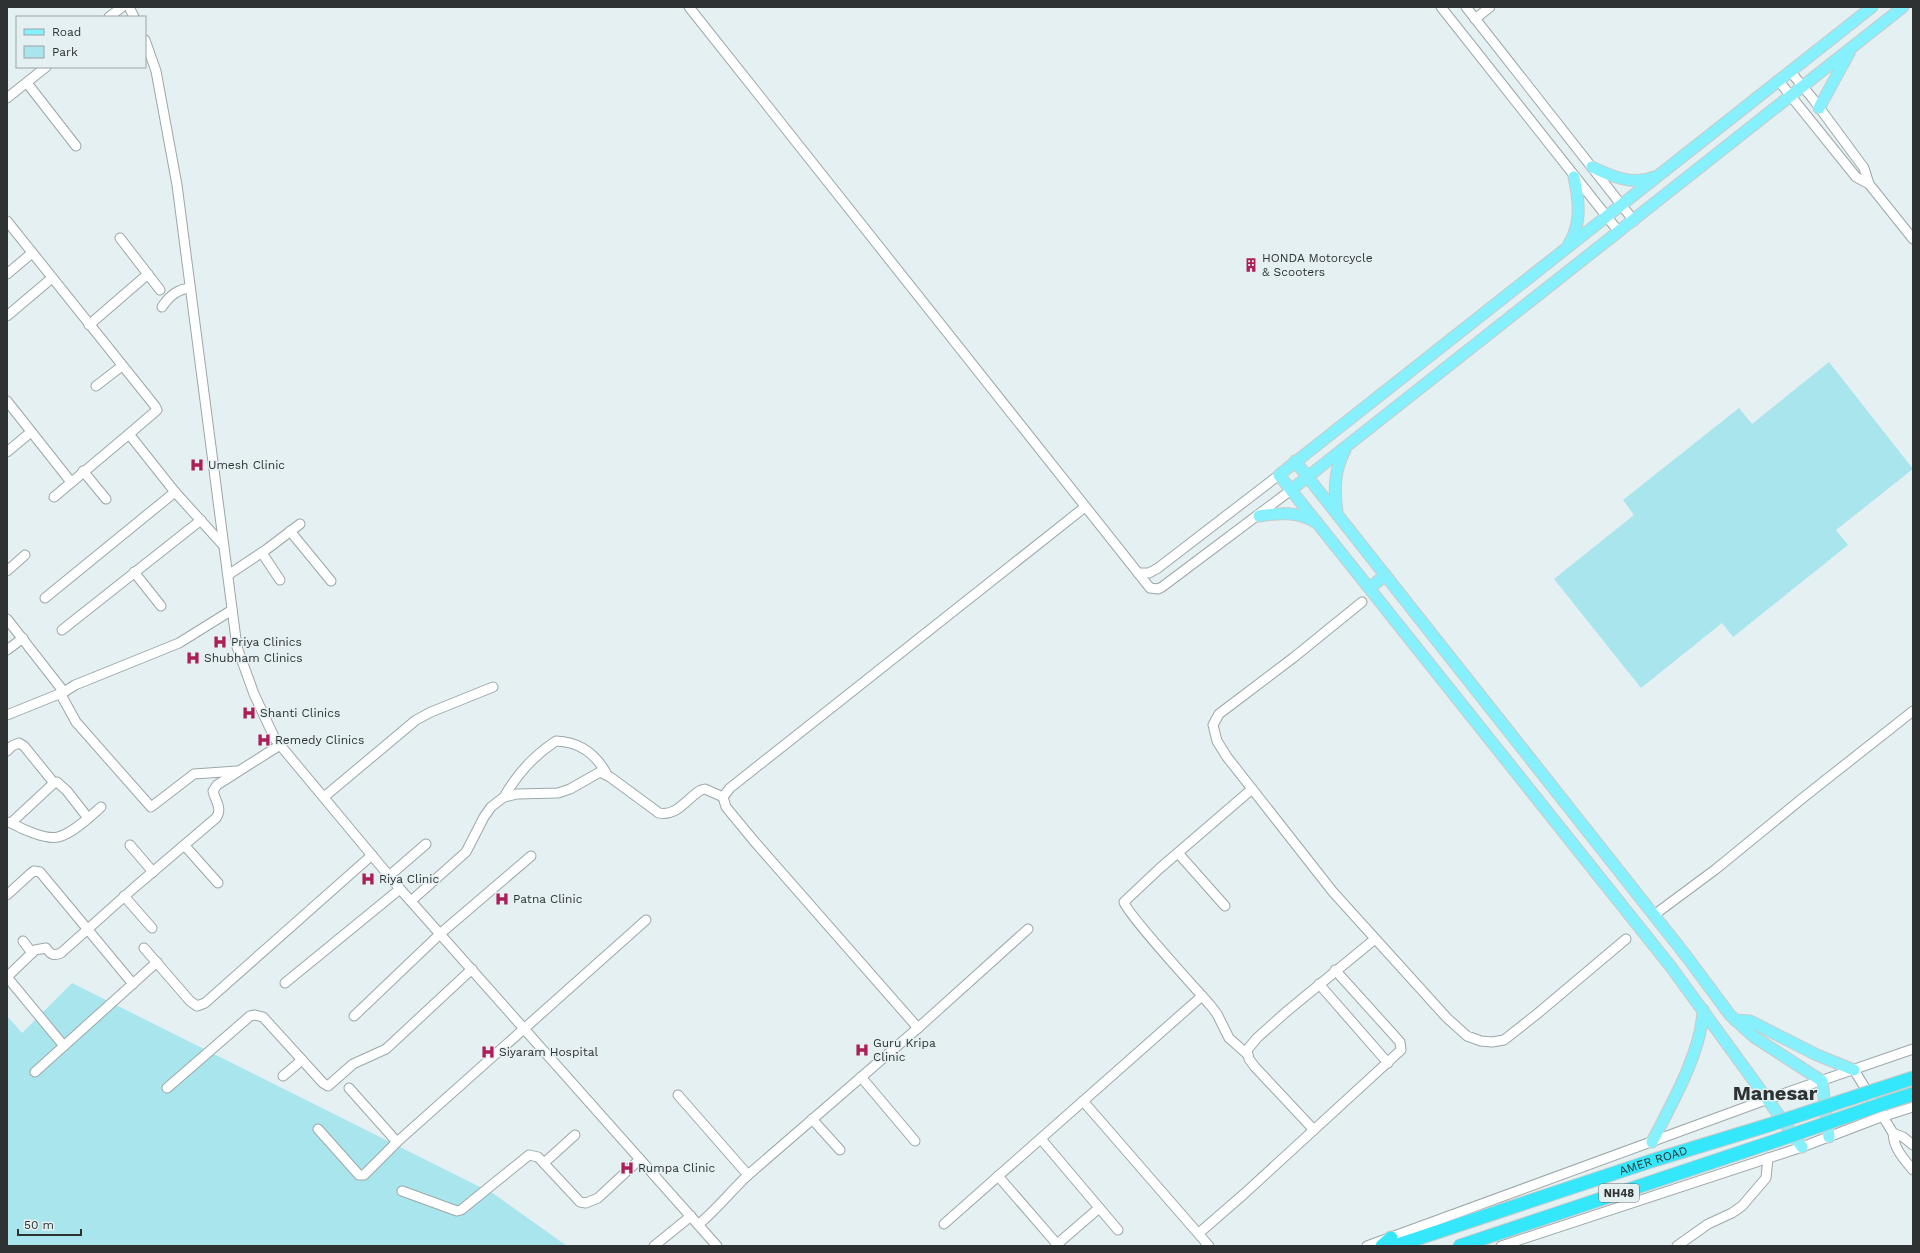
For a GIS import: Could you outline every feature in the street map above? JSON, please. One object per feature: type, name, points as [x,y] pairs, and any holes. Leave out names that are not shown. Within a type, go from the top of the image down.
[{"type":"highway","name":"AMER ROAD","points":[[1389,1243],[1652,1160],[1769,1125],[1913,1078]]},
{"type":"highway","name":"AMER ROAD","points":[[1460,1246],[1913,1094]]},
{"type":"main road","points":[[1802,1148],[1703,1010],[1279,475],[1872,7]]},
{"type":"main road","points":[[1292,490],[1903,7]]},
{"type":"main road","points":[[1819,108],[1854,46]]},
{"type":"main road","points":[[1592,167],[1612,177],[1635,181],[1647,180],[1660,174]]},
{"type":"main road","points":[[1566,248],[1575,235],[1579,217],[1579,198],[1574,177]]},
{"type":"main road","points":[[1338,515],[1334,494],[1336,478],[1340,459],[1348,446]]},
{"type":"main road","points":[[1295,461],[1654,915],[1735,1020],[1754,1037],[1822,1081],[1829,1137]]},
{"type":"main road","points":[[1259,516],[1289,514],[1307,517],[1319,524]]},
{"type":"main road","points":[[1370,588],[1385,575]]},
{"type":"main road","points":[[1652,1142],[1689,1063],[1700,1035],[1703,1010]]},
{"type":"main road","points":[[1735,1020],[1750,1021],[1817,1055],[1854,1070]]},
{"type":"street","points":[[110,16],[122,7]]},
{"type":"street","points":[[129,7],[134,16]]},
{"type":"street","points":[[689,7],[1150,588],[1158,589],[1162,587],[1292,490]]},
{"type":"street","points":[[1440,7],[1605,217],[1619,232]]},
{"type":"street","points":[[1466,7],[1634,221]]},
{"type":"street","points":[[1475,19],[1490,7]]},
{"type":"street","points":[[146,43],[156,71],[164,107],[177,185],[237,647],[254,694],[275,739],[400,889],[441,933],[717,1246]]},
{"type":"street","points":[[7,98],[45,68]]},
{"type":"street","points":[[1790,71],[1803,85],[1864,168],[1869,184],[1913,239]]},
{"type":"street","points":[[1778,80],[1856,177],[1869,184]]},
{"type":"street","points":[[27,82],[76,146]]},
{"type":"street","points":[[7,221],[157,410],[54,497]]},
{"type":"street","points":[[120,238],[160,290]]},
{"type":"street","points":[[7,274],[32,253]]},
{"type":"street","points":[[89,325],[148,274]]},
{"type":"street","points":[[7,316],[52,278]]},
{"type":"street","points":[[162,307],[168,296],[182,288],[190,288]]},
{"type":"street","points":[[95,384],[120,364]]},
{"type":"street","points":[[7,401],[70,482]]},
{"type":"street","points":[[7,452],[31,432]]},
{"type":"street","points":[[129,434],[175,492],[223,545]]},
{"type":"street","points":[[84,471],[106,499]]},
{"type":"street","points":[[1138,573],[1149,573],[1158,568],[1279,475]]},
{"type":"street","points":[[45,598],[175,492]]},
{"type":"street","points":[[918,1028],[754,841],[726,807],[723,797],[725,793],[740,780],[1085,507]]},
{"type":"street","points":[[62,630],[200,520]]},
{"type":"street","points":[[228,575],[262,553],[300,524]]},
{"type":"street","points":[[290,532],[331,581]]},
{"type":"street","points":[[262,553],[280,580]]},
{"type":"street","points":[[7,571],[25,556]]},
{"type":"street","points":[[134,572],[161,606]]},
{"type":"street","points":[[1362,602],[1293,658],[1219,714],[1213,725],[1217,741],[1227,757],[1252,789],[1333,892],[1375,939],[1467,1036],[1481,1041],[1492,1042],[1504,1040],[1626,939]]},
{"type":"street","points":[[7,715],[62,693],[75,685],[179,643],[232,610]]},
{"type":"street","points":[[7,619],[23,638],[62,693],[76,722],[151,807],[194,774],[239,771]]},
{"type":"street","points":[[7,650],[23,638]]},
{"type":"street","points":[[324,797],[416,720],[431,712],[493,687]]},
{"type":"street","points":[[1654,915],[1716,869],[1804,797],[1913,712]]},
{"type":"street","points":[[411,901],[466,852],[484,817],[491,807],[504,797],[523,768],[556,741],[569,741],[587,750],[598,760],[606,774]]},
{"type":"street","points":[[7,751],[12,746],[19,743],[24,746],[54,783],[57,782],[67,791],[88,818]]},
{"type":"street","points":[[64,1046],[7,977],[32,953],[40,948],[46,948],[50,954],[55,955],[62,953],[124,896],[185,846],[219,814],[220,807],[214,796],[214,788],[280,745]]},
{"type":"street","points":[[504,797],[517,794],[558,793],[570,789],[600,772],[606,774],[659,813],[666,815],[672,813],[701,790],[705,789],[723,797]]},
{"type":"street","points":[[54,783],[9,822],[34,833],[58,837],[74,829],[102,807]]},
{"type":"street","points":[[1252,789],[1124,902],[1217,1014],[1229,1038],[1247,1054],[1255,1068],[1314,1130]]},
{"type":"street","points":[[389,876],[426,844]]},
{"type":"street","points":[[130,845],[153,872]]},
{"type":"street","points":[[185,846],[218,883]]},
{"type":"street","points":[[1178,853],[1225,906]]},
{"type":"street","points":[[144,948],[190,1001],[197,1006],[205,1003],[372,855]]},
{"type":"street","points":[[354,1016],[441,933],[531,856]]},
{"type":"street","points":[[7,895],[30,874],[38,871],[133,984]]},
{"type":"street","points":[[285,983],[400,889]]},
{"type":"street","points":[[124,896],[152,928]]},
{"type":"street","points":[[318,1129],[361,1176],[397,1142],[646,920]]},
{"type":"street","points":[[699,1224],[714,1211],[727,1195],[748,1175],[918,1028],[1028,929]]},
{"type":"street","points":[[1247,1054],[1247,1050],[1257,1038],[1335,970],[1375,939]]},
{"type":"street","points":[[23,941],[32,953]]},
{"type":"street","points":[[35,1072],[157,962]]},
{"type":"street","points":[[167,1088],[250,1016],[255,1014],[263,1017],[325,1085],[332,1084],[353,1064],[386,1049],[472,969]]},
{"type":"street","points":[[1199,1233],[1401,1050],[1400,1042],[1335,970]]},
{"type":"street","points":[[1319,984],[1388,1063]]},
{"type":"street","points":[[944,1224],[1202,996]]},
{"type":"street","points":[[1367,1246],[1389,1243],[1768,1099],[1854,1070],[1884,1058],[1913,1050]]},
{"type":"street","points":[[283,1076],[302,1060]]},
{"type":"street","points":[[1854,1070],[1893,1133],[1893,1142],[1896,1149],[1913,1170]]},
{"type":"street","points":[[861,1077],[915,1141]]},
{"type":"street","points":[[349,1088],[397,1142]]},
{"type":"street","points":[[678,1095],[748,1175]]},
{"type":"street","points":[[1082,1101],[1209,1246]]},
{"type":"street","points":[[1502,1246],[1802,1148],[1913,1107]]},
{"type":"street","points":[[812,1119],[840,1150]]},
{"type":"street","points":[[1893,1133],[1904,1137],[1913,1145]]},
{"type":"street","points":[[544,1163],[575,1135]]},
{"type":"street","points":[[1041,1139],[1118,1230]]},
{"type":"street","points":[[402,1191],[457,1211],[461,1210],[529,1155],[538,1157],[580,1202],[586,1203],[598,1198],[640,1159]]},
{"type":"street","points":[[1677,1246],[1704,1227],[1732,1213],[1742,1206],[1766,1178],[1768,1158]]},
{"type":"street","points":[[998,1176],[1056,1245],[1099,1208]]},
{"type":"street","points":[[654,1246],[691,1216]]},
{"type":"green space","points":[[1829,362],[1913,469],[1836,530],[1848,545],[1733,637],[1722,623],[1641,688],[1554,579],[1634,515],[1623,500],[1739,408],[1752,424]]},
{"type":"green space","points":[[72,983],[494,1194],[567,1246],[7,1246],[7,1016],[22,1033]]},
{"type":"place","name":"HONDA Motorcycle & Scooters","points":[[1251,265]]},
{"type":"place","name":"Umesh Clinic","points":[[197,465]]},
{"type":"place","name":"Priya Clinics","points":[[220,642]]},
{"type":"place","name":"Shubham Clinics","points":[[193,658]]},
{"type":"place","name":"Shanti Clinics","points":[[249,713]]},
{"type":"place","name":"Remedy Clinics","points":[[264,740]]},
{"type":"place","name":"Riya Clinic","points":[[368,879]]},
{"type":"place","name":"Patna Clinic","points":[[502,899]]},
{"type":"place","name":"Guru Kripa Clinic","points":[[862,1050]]},
{"type":"place","name":"Siyaram Hospital","points":[[488,1052]]},
{"type":"place","name":"Rumpa Clinic","points":[[627,1168]]},
{"type":"district","name":"Manesar","points":[[1775,1093]]}]
